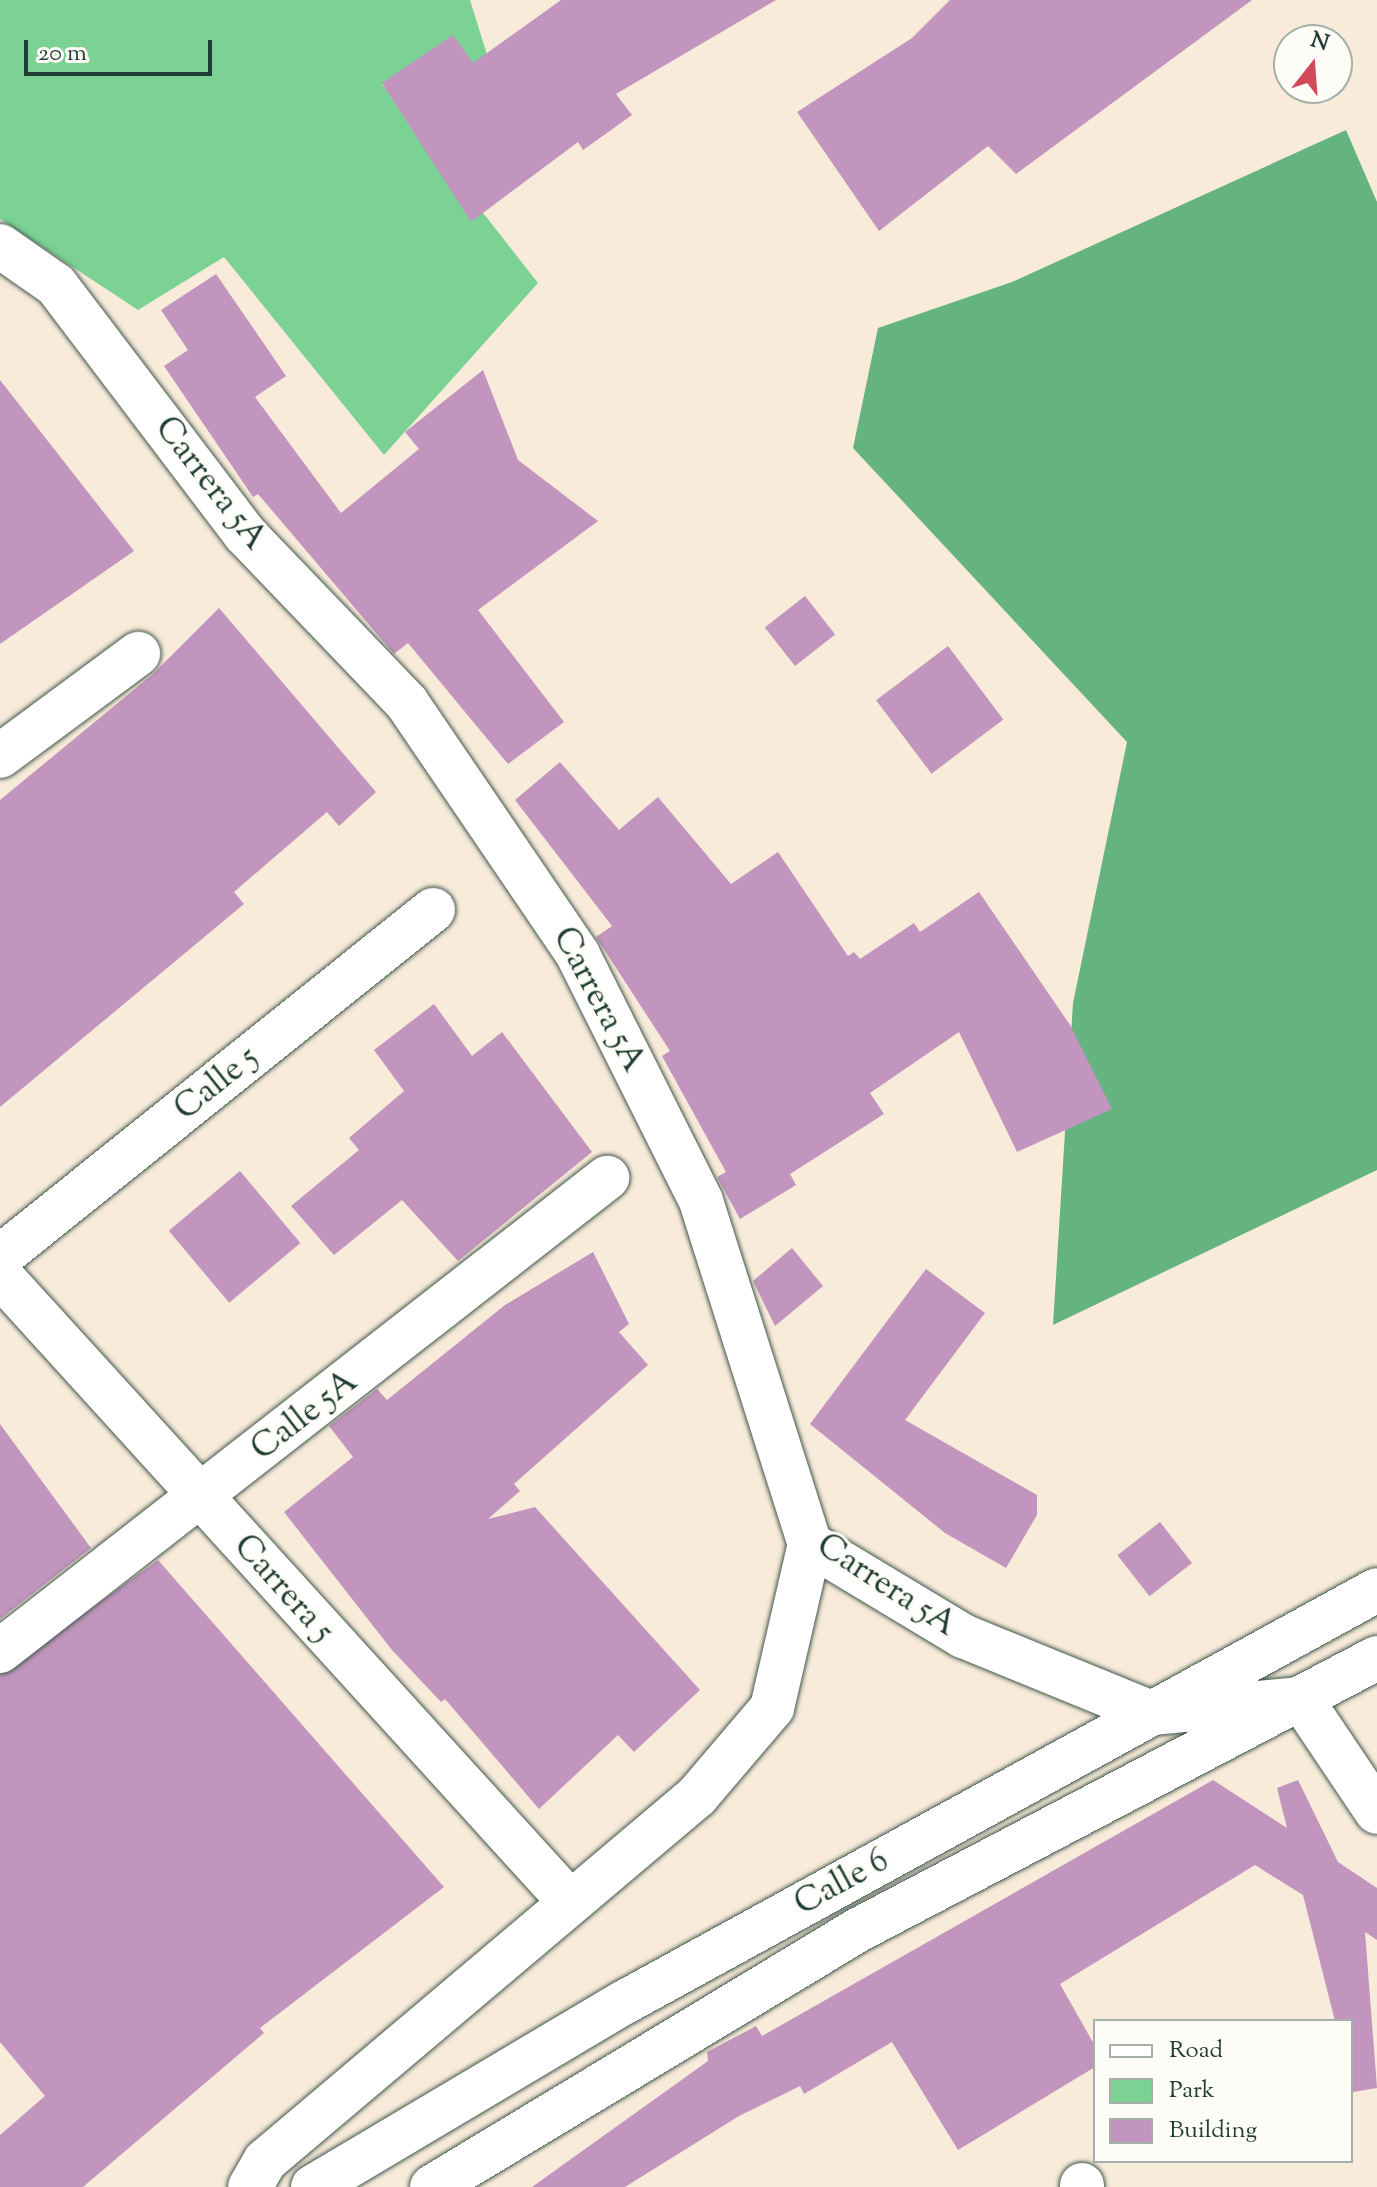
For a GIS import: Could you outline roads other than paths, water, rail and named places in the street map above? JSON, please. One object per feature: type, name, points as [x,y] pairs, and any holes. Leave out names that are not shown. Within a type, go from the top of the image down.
[{"type":"street","name":"Carrera 5A","points":[[0,246],[56,285],[245,534],[407,703],[578,955],[701,1201],[810,1544],[963,1636],[1152,1713]]},
{"type":"street","points":[[0,756],[138,654]]},
{"type":"street","name":"Calle 5","points":[[0,1257],[433,910]]},
{"type":"street","name":"Calle 5A","points":[[0,1651],[607,1178]]},
{"type":"street","name":"Carrera 5","points":[[0,1275],[569,1901]]},
{"type":"street","points":[[250,2187],[265,2161],[569,1901],[697,1796],[772,1708],[810,1544]]},
{"type":"street","name":"Calle 6","points":[[313,2187],[625,2002],[1377,1590]]},
{"type":"street","name":"Calle 6","points":[[442,2185],[860,1929],[1377,1658]]},
{"type":"street","points":[[1152,1713],[1301,1699],[1377,1812]]}]
